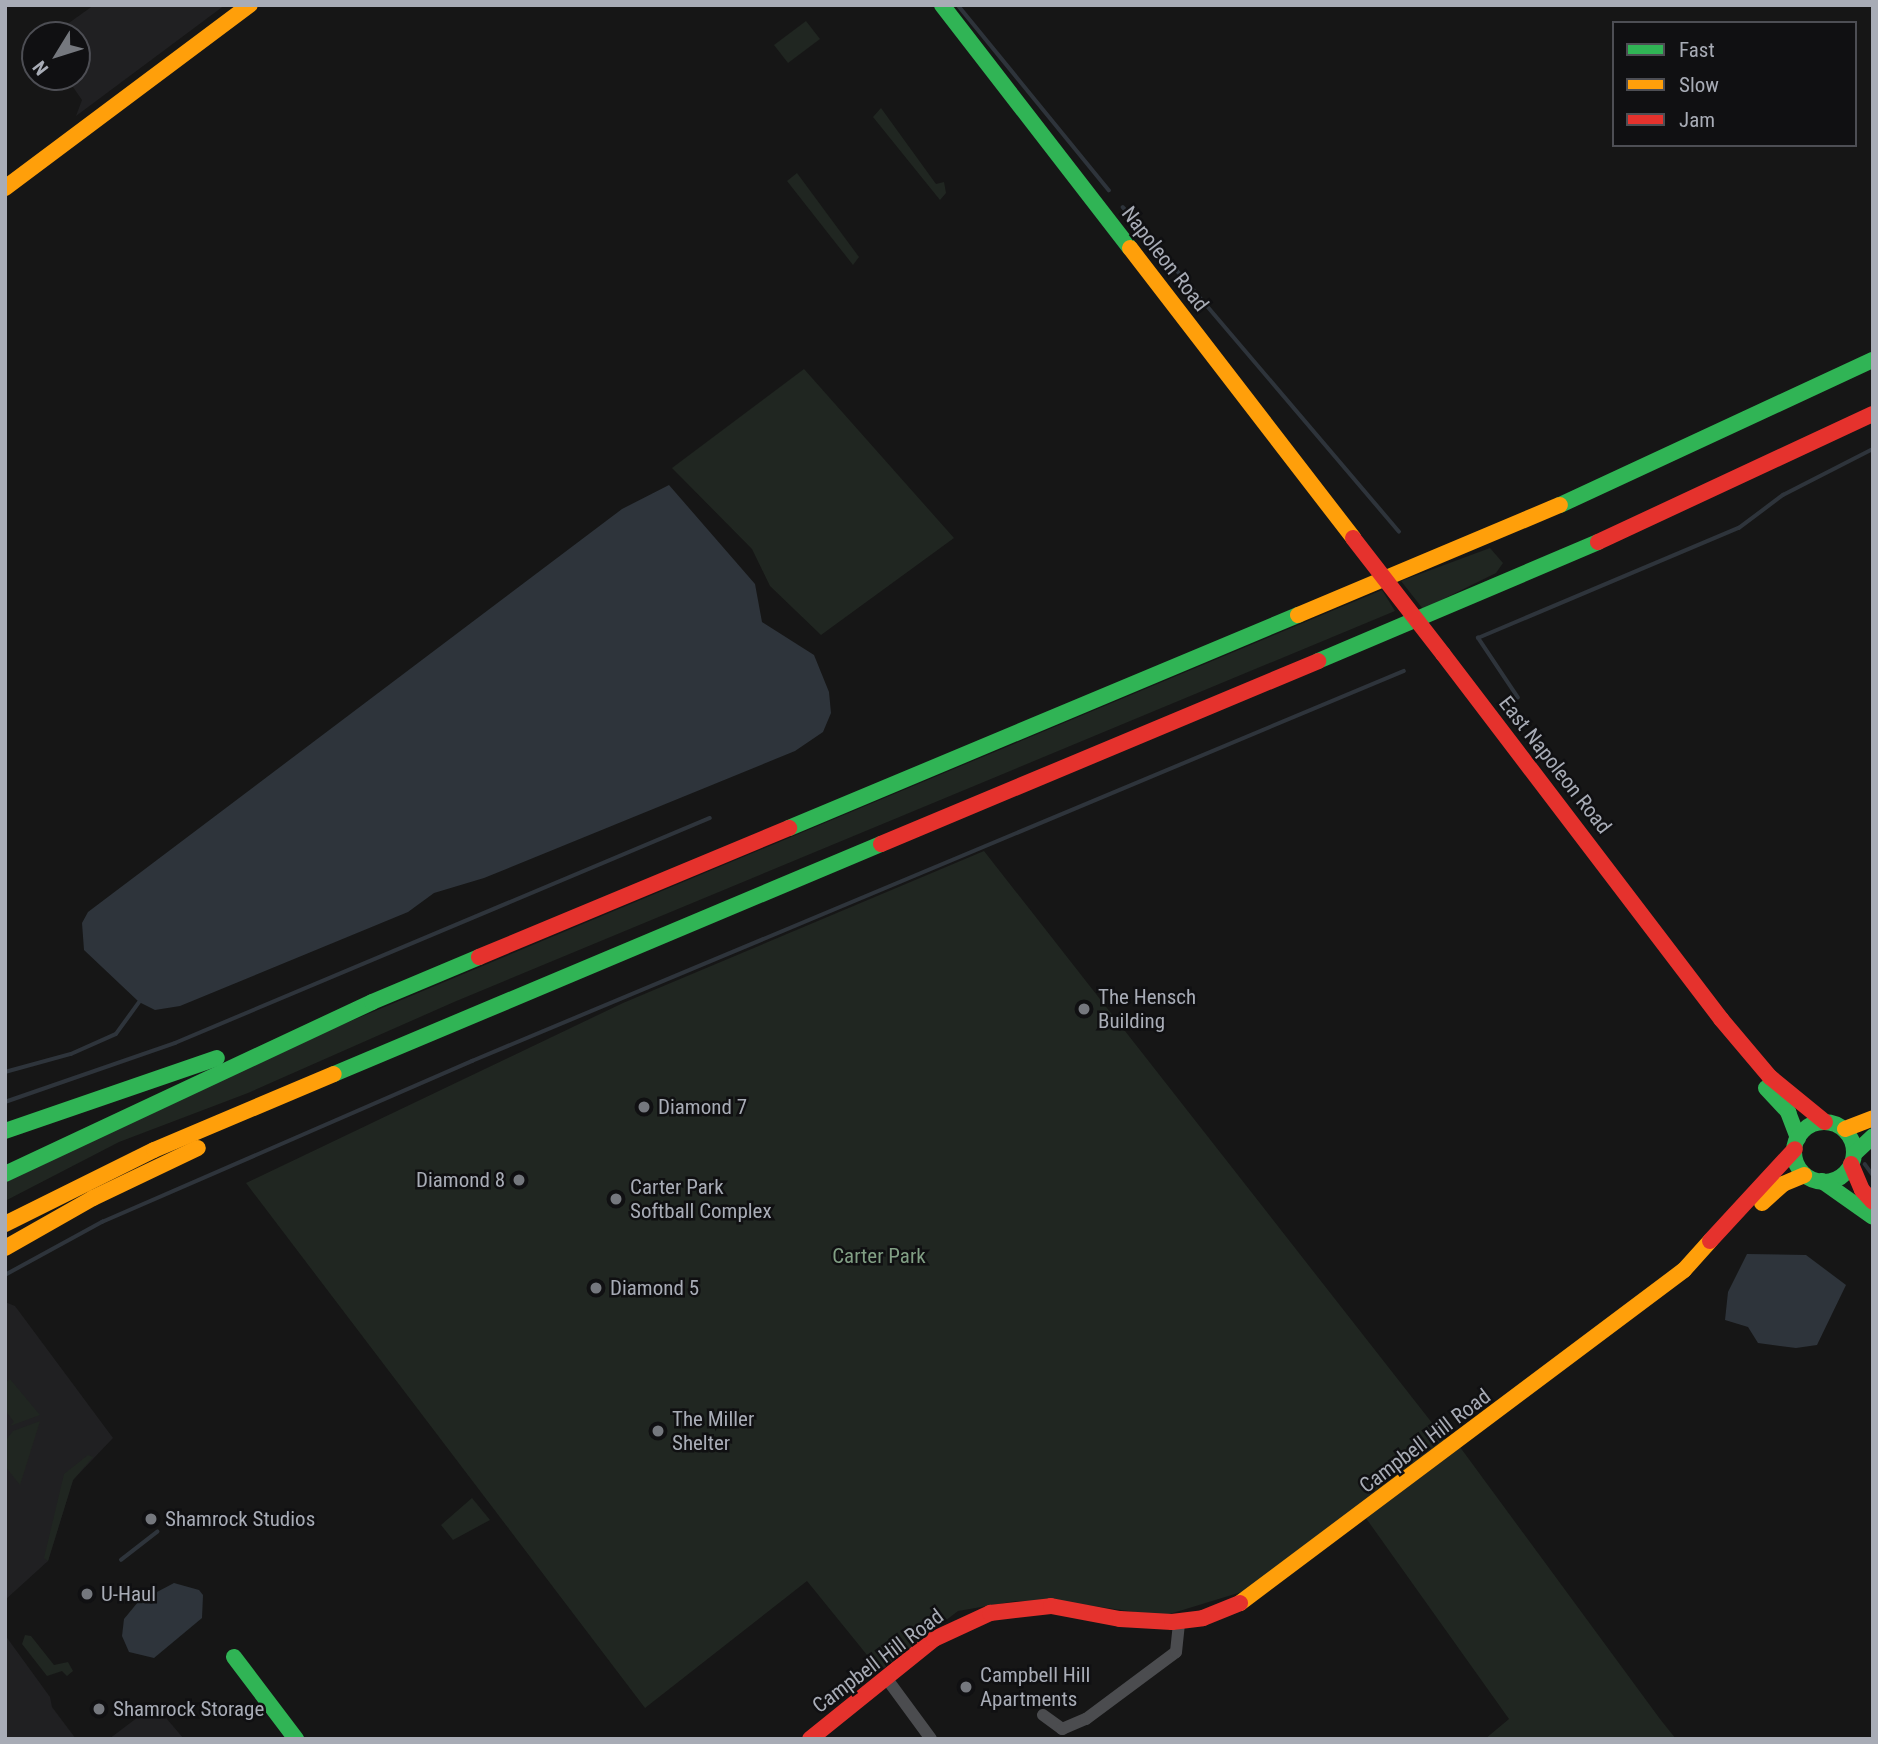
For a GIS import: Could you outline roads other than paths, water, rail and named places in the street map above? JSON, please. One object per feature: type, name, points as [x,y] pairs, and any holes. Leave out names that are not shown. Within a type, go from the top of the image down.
[{"type":"main road","points":[[5,188],[250,5]]},
{"type":"main road","name":"Napoleon Road","points":[[942,5],[1353,538]]},
{"type":"main road","points":[[5,1174],[372,1002],[1580,497],[1873,360]]},
{"type":"main road","points":[[5,1224],[154,1150],[1583,550],[1873,414]]},
{"type":"main road","name":"East Napoleon Road","points":[[1353,538],[1721,1019],[1770,1077],[1825,1122]]},
{"type":"main road","points":[[5,1131],[372,1002]]},
{"type":"main road","name":"East Napoleon Road","points":[[1721,1019],[1743,1060],[1788,1112],[1796,1144]]},
{"type":"main road","points":[[5,1248],[93,1198],[286,1107],[388,1051]]},
{"type":"main road","points":[[1845,1129],[1873,1118]]},
{"type":"main road","points":[[1873,1202],[1862,1190],[1853,1159],[1853,1141],[1845,1129],[1825,1122],[1807,1129],[1796,1144],[1796,1164],[1804,1175],[1822,1181],[1873,1217]]},
{"type":"main road","points":[[1822,1181],[1839,1177],[1873,1136]]},
{"type":"main road","name":"Campbell Hill Road","points":[[810,1739],[934,1640],[1005,1609],[1051,1606],[1144,1622],[1179,1622],[1219,1613],[1260,1590],[1684,1270],[1796,1144]]},
{"type":"main road","name":"Campbell Hill Road","points":[[1684,1270],[1700,1263],[1775,1190],[1804,1175]]},
{"type":"main road","points":[[234,1657],[296,1739]]},
{"type":"street","points":[[1043,1715],[1062,1729],[1086,1719],[1176,1652],[1179,1622]]},
{"type":"street","points":[[887,1679],[931,1739]]},
{"type":"waterway","points":[[958,5],[1109,190]]},
{"type":"waterway","points":[[1123,207],[1399,531]]},
{"type":"waterway","points":[[1518,698],[1478,638],[1739,528],[1783,495],[1873,449]]},
{"type":"waterway","points":[[5,1275],[102,1222],[472,1061],[1404,671]]},
{"type":"waterway","points":[[5,1102],[175,1043],[710,818]]},
{"type":"waterway","points":[[5,1072],[71,1054],[116,1034],[139,1002]]},
{"type":"waterway","points":[[1865,1164],[1873,1175]]},
{"type":"waterway","points":[[121,1560],[157,1532]]},
{"type":"place","name":"The Hensch Building","points":[[1084,1009]]},
{"type":"place","name":"Diamond 7","points":[[644,1107]]},
{"type":"place","name":"Diamond 8","points":[[519,1180]]},
{"type":"place","name":"Carter Park Softball Complex","points":[[616,1199]]},
{"type":"place","name":"Diamond 5","points":[[596,1288]]},
{"type":"place","name":"The Miller Shelter","points":[[658,1431]]},
{"type":"place","name":"Shamrock Studios","points":[[151,1519]]},
{"type":"place","name":"U-Haul","points":[[87,1594]]},
{"type":"place","name":"Campbell Hill Apartments","points":[[966,1687]]},
{"type":"place","name":"Shamrock Storage","points":[[99,1709]]},
{"type":"park label","name":"Carter Park","points":[[879,1256]]}]
